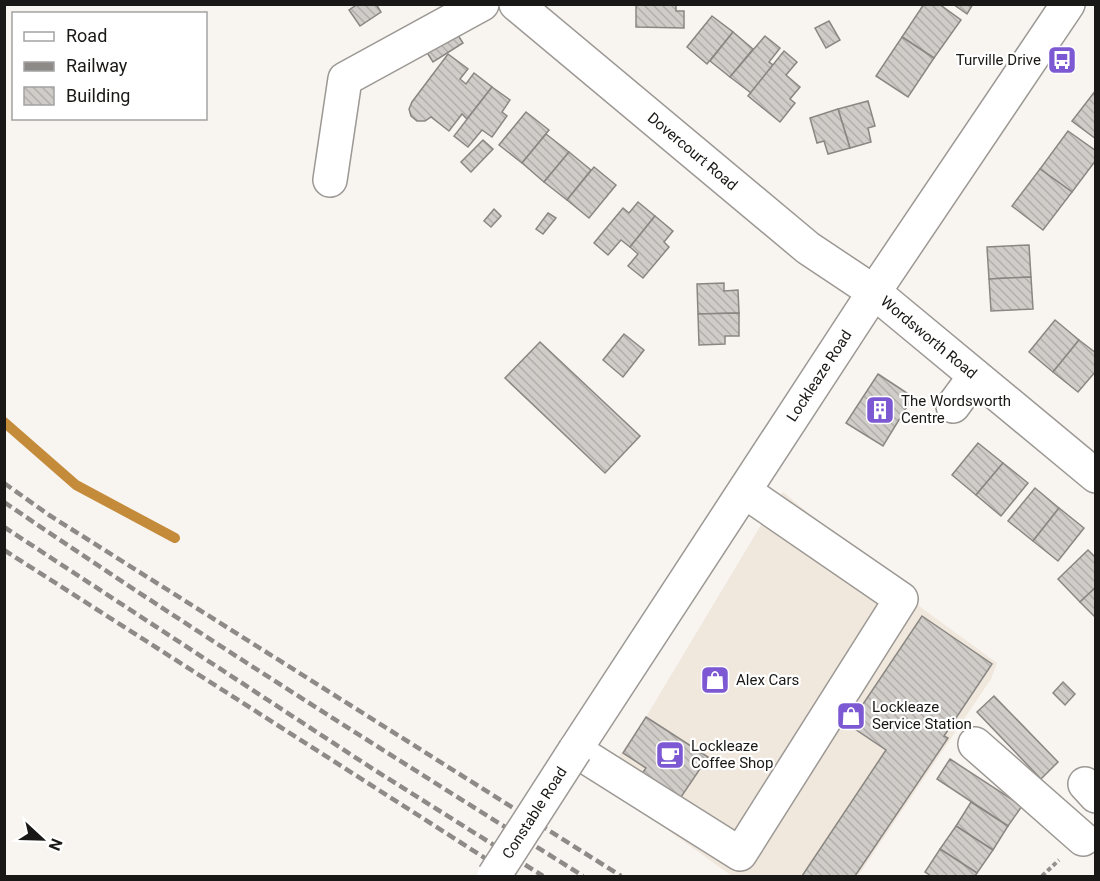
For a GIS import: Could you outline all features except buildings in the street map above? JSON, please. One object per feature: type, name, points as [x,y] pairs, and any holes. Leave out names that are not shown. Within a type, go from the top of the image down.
[{"type":"street","points":[[330,180],[345,79],[482,4]]},
{"type":"street","name":"Dovercourt Road","points":[[516,4],[808,249],[874,292]]},
{"type":"street","name":"Lockleaze Road","points":[[574,750],[874,292],[1068,4]]},
{"type":"street","name":"Wordsworth Road","points":[[874,292],[1095,476]]},
{"type":"street","points":[[953,406],[975,376]]},
{"type":"street","points":[[574,750],[740,854],[901,599],[744,491]]},
{"type":"street","points":[[975,744],[1071,850]]},
{"type":"street","name":"Constable Road","points":[[494,876],[574,750]]},
{"type":"shaded area","name":"Lockleaze Service Station","points":[[783,492],[923,609],[997,663],[991,679],[858,876],[732,876],[601,782],[646,717]]},
{"type":"waterway","points":[[4,422],[76,485],[175,538]]},
{"type":"railway","points":[[4,483],[49,515],[621,876]]},
{"type":"railway","points":[[4,502],[220,645],[583,876]]},
{"type":"railway","points":[[4,527],[373,769],[543,876]]},
{"type":"railway","points":[[4,550],[513,876]]},
{"type":"place","name":"Turville Drive","points":[[1062,60]]},
{"type":"place","name":"The Wordsworth Centre","points":[[880,410]]},
{"type":"place","name":"Alex Cars","points":[[715,680]]},
{"type":"place","name":"Lockleaze Service Station","points":[[851,716]]},
{"type":"place","name":"Lockleaze Coffee Shop","points":[[670,755]]}]
